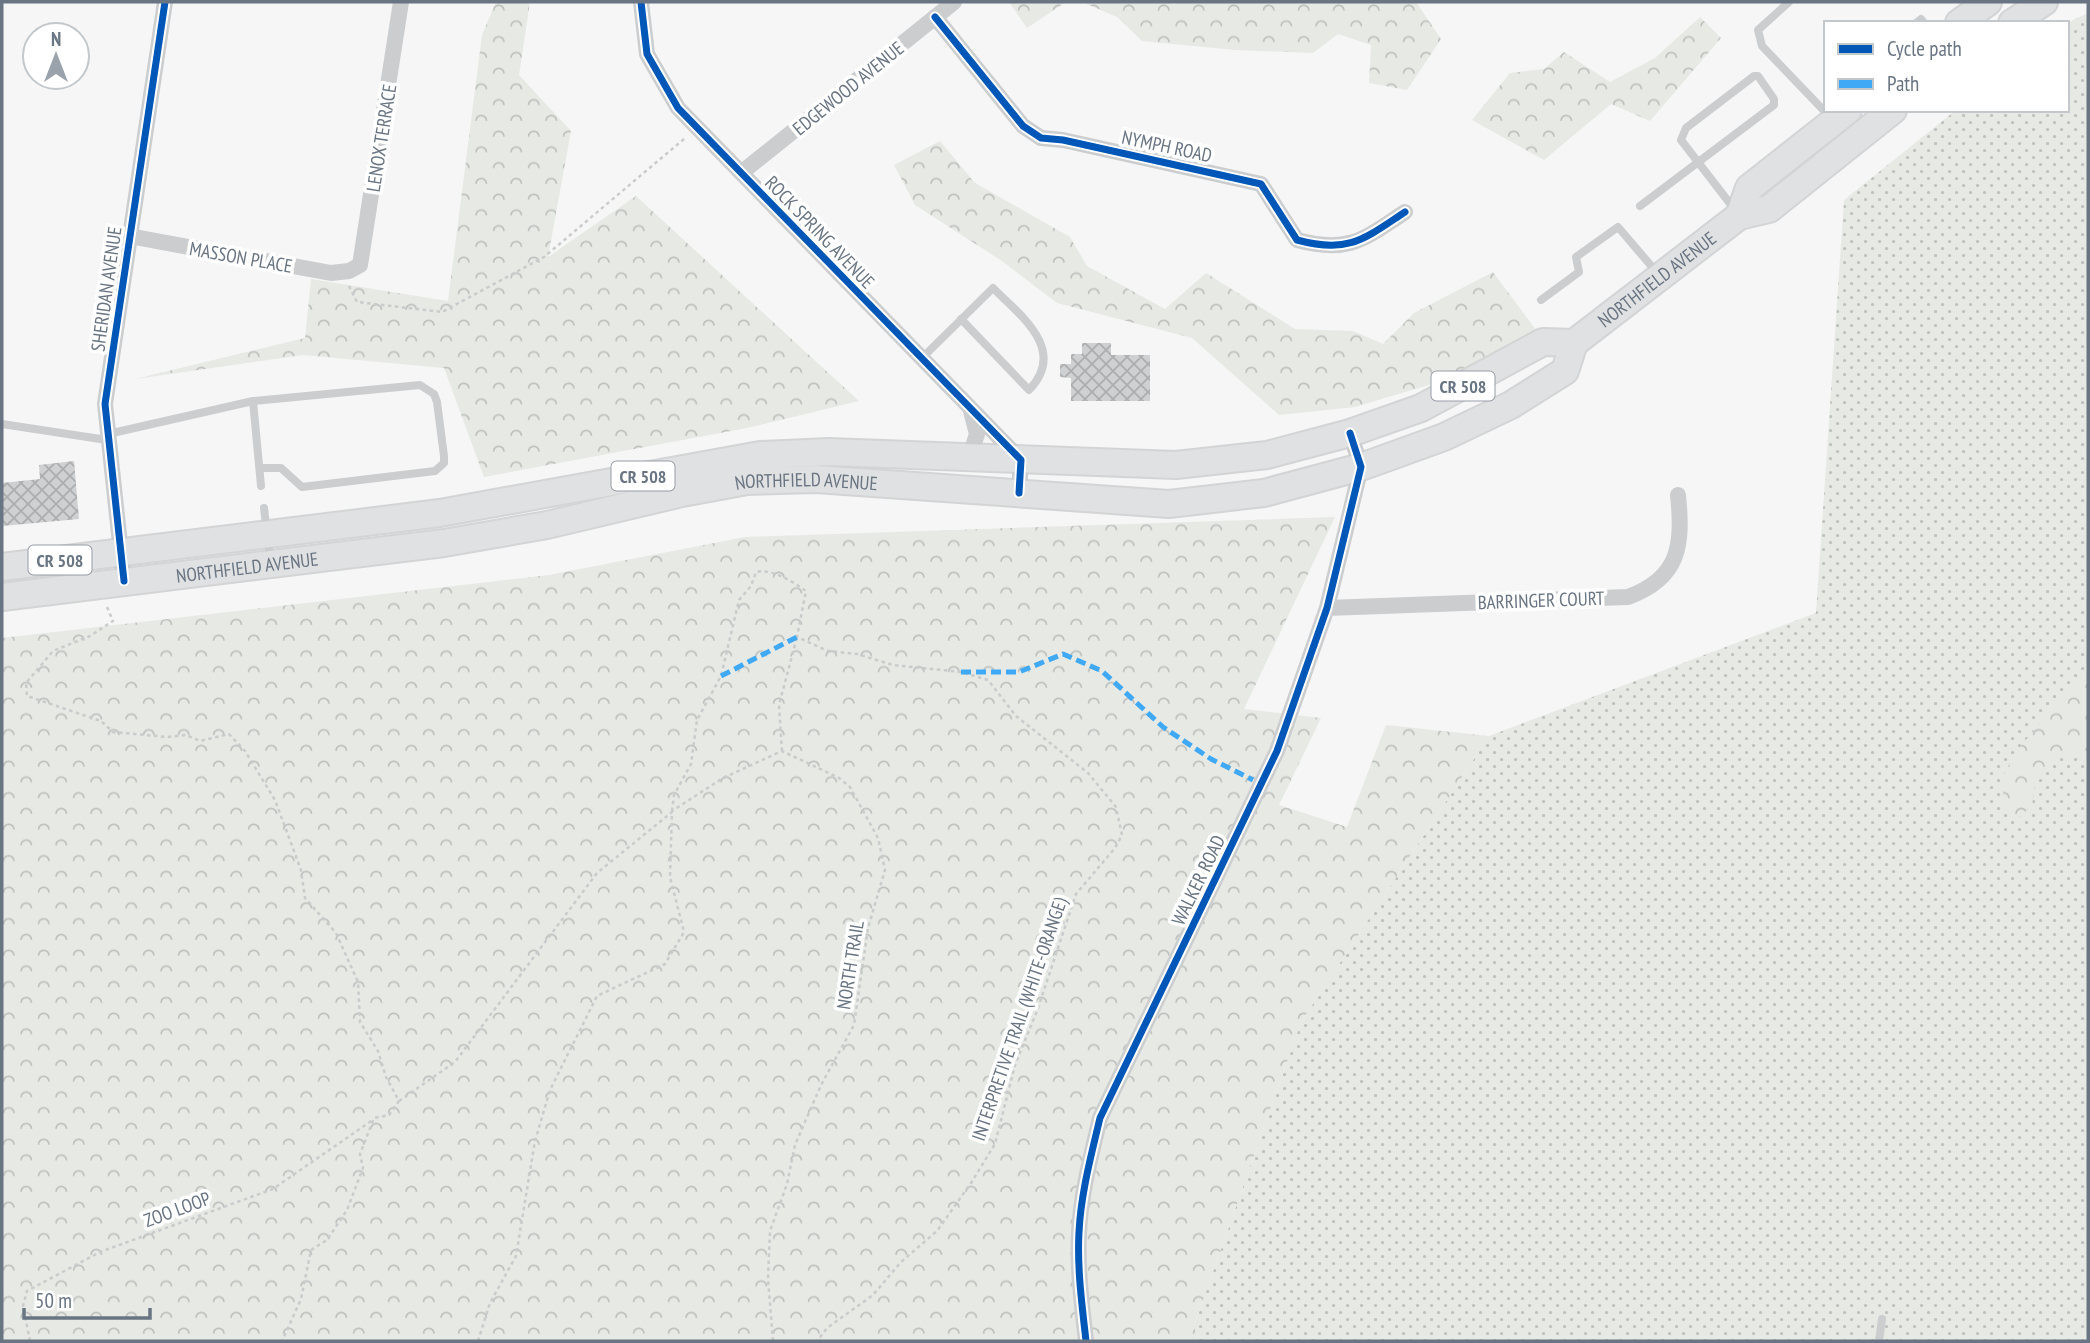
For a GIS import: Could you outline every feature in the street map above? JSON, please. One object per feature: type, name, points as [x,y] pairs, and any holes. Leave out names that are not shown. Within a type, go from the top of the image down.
[{"type":"main road","points":[[1961,21],[1985,2]]},
{"type":"main road","points":[[2015,21],[2044,2]]},
{"type":"main road","name":"NORTHFIELD AVENUE","points":[[2,597],[271,566],[547,525],[682,493],[747,481],[816,479],[1169,504],[1264,494],[1361,467],[1444,437],[1511,405],[1565,371],[1574,344],[1739,216],[1769,209],[1890,112]]},
{"type":"main road","name":"NORTHFIELD AVENUE","points":[[1739,216],[1749,188],[1841,116]]},
{"type":"main road","name":"NORTHFIELD AVENUE","points":[[2,567],[267,536],[544,497],[682,467],[760,456],[829,452],[1176,465],[1267,455],[1350,433],[1421,408],[1543,342],[1574,344]]},
{"type":"street","name":"SHERIDAN AVENUE","points":[[124,581],[106,437],[105,404],[165,2]]},
{"type":"street","name":"LENOX TERRACE","points":[[347,271],[360,265],[363,254],[401,2]]},
{"type":"street","name":"ROCK SPRING AVENUE","points":[[641,2],[647,54],[678,108],[1021,460]]},
{"type":"street","name":"EDGEWOOD AVENUE","points":[[741,173],[954,2]]},
{"type":"street","name":"NYMPH ROAD","points":[[935,17],[1023,126],[1041,138],[1063,140],[1261,184],[1297,240],[1316,245],[1350,246],[1405,212]]},
{"type":"street","name":"MASSON PLACE","points":[[130,236],[331,273],[347,271]]},
{"type":"street","points":[[969,458],[977,434],[970,409]]},
{"type":"street","points":[[1350,433],[1361,467]]},
{"type":"street","points":[[1019,493],[1021,460]]},
{"type":"street","name":"WALKER ROAD","points":[[1086,1341],[1079,1279],[1079,1231],[1086,1180],[1100,1118],[1123,1064],[1262,783],[1327,608],[1361,467]]},
{"type":"street","name":"BARRINGER COURT","points":[[1327,608],[1628,597],[1653,584],[1673,562],[1680,549],[1682,530],[1678,495]]},
{"type":"lane","points":[[1789,2],[1758,30],[1762,46],[1824,101]]},
{"type":"lane","points":[[1640,206],[1700,164],[1774,105],[1774,99],[1758,76],[1754,76],[1686,128],[1681,140],[1700,164],[1739,216]]},
{"type":"lane","points":[[1541,300],[1579,272],[1576,257],[1618,227],[1661,277]]},
{"type":"lane","points":[[921,359],[961,319],[993,288],[1038,334],[1044,356],[1038,382],[1029,390],[961,319]]},
{"type":"lane","points":[[2,424],[106,437],[253,401],[400,384],[420,385],[433,394],[437,402],[444,463],[435,471],[302,487],[281,468],[260,468]]},
{"type":"lane","points":[[253,401],[261,486]]},
{"type":"lane","points":[[264,508],[271,566]]},
{"type":"lane","points":[[1879,1341],[1882,1319]]},
{"type":"path","points":[[347,271],[357,302],[442,312],[544,257],[697,128]]},
{"type":"path","points":[[282,1341],[301,1299],[311,1250],[327,1240],[347,1210],[363,1168],[360,1154],[374,1118],[389,1115],[399,1101],[454,1062],[597,873],[672,811],[723,778],[782,751],[779,705],[806,591],[792,581],[762,570],[756,572],[751,586],[739,600],[720,676],[697,720],[691,764],[674,795],[672,811],[670,877],[684,932],[665,964],[597,996],[550,1090],[535,1141],[516,1256],[490,1303],[478,1341]]},
{"type":"path","points":[[107,604],[113,621],[90,636],[52,651],[26,683],[27,696],[100,721],[113,732],[167,737],[186,735],[200,741],[229,734],[245,751],[275,800],[301,870],[305,898],[336,933],[358,982],[360,1022],[378,1051],[386,1077],[399,1101]]},
{"type":"green space","points":[[496,2],[530,2],[519,75],[571,131],[548,257],[636,196],[859,401],[747,428],[484,477],[444,368],[303,355],[135,379],[305,338],[311,279],[448,301],[482,35]]},
{"type":"green space","points":[[1009,2],[1066,2],[1027,28]]},
{"type":"green space","points":[[1082,2],[1416,2],[1441,39],[1407,90],[1369,83],[1371,45],[1338,34],[1313,53],[1235,50],[1142,41],[1117,17]]},
{"type":"green space","points":[[2088,13],[2088,1341],[1195,1341],[1195,1323],[1301,1022],[1489,736],[1816,613],[1844,200],[1954,112],[2069,112],[2069,22]]},
{"type":"green space","points":[[1700,17],[1721,38],[1650,121],[1611,104],[1544,160],[1472,120],[1510,73],[1544,69],[1564,52],[1610,82],[1655,58]]},
{"type":"green space","points":[[940,141],[975,183],[1070,237],[1087,266],[1165,309],[1206,273],[1295,329],[1353,331],[1383,344],[1414,313],[1493,272],[1536,330],[1442,381],[1355,407],[1279,415],[1192,338],[1057,303],[1002,261],[915,205],[894,165]]},
{"type":"green space","points":[[1335,517],[1244,709],[1321,718],[1279,805],[1347,827],[1386,725],[1489,736],[1301,1022],[1195,1323],[1195,1341],[2,1341],[2,638],[549,575],[745,537]]},
{"type":"green space","points":[[2088,665],[2088,756],[2051,759],[2036,778],[2032,805],[2019,818],[2003,806],[2003,776],[2016,752]]},
{"type":"building","points":[[1082,343],[1111,343],[1111,355],[1150,355],[1150,401],[1071,401],[1071,378],[1060,377],[1060,364],[1071,364],[1071,354],[1082,354]]},
{"type":"building","points":[[74,461],[79,519],[2,526],[2,483],[40,479],[39,465]]},
{"type":"marked path","points":[[721,676],[797,637]]},
{"type":"marked path","points":[[961,672],[1019,672],[1063,654],[1102,671],[1163,727],[1211,759],[1253,780]]},
{"type":"cycle path","points":[[124,581],[105,404],[165,2]]},
{"type":"cycle path","points":[[641,2],[647,54],[678,108],[1021,460],[1019,493]]},
{"type":"cycle path","points":[[935,17],[1023,126],[1041,138],[1063,140],[1261,184],[1297,240],[1315,244],[1330,245],[1355,241],[1405,212]]},
{"type":"cycle path","points":[[1086,1341],[1079,1273],[1079,1232],[1084,1189],[1100,1118],[1277,751],[1327,608],[1361,467],[1350,433]]}]
